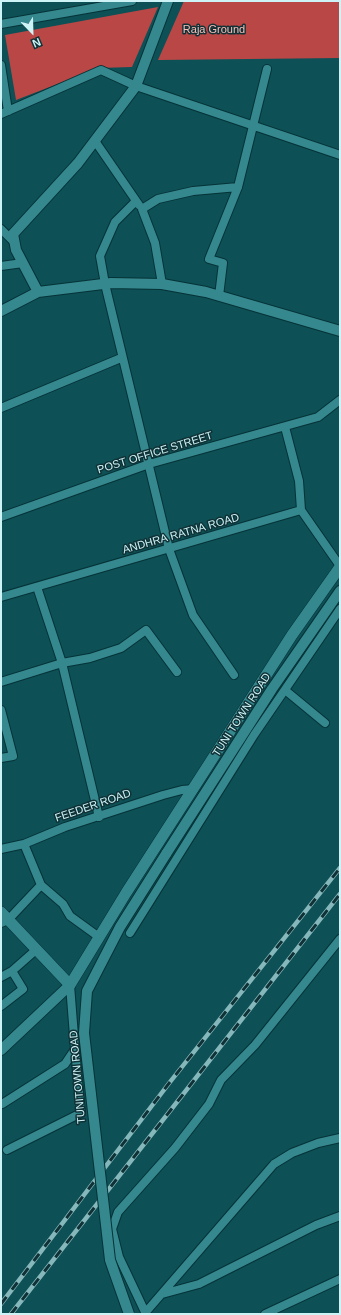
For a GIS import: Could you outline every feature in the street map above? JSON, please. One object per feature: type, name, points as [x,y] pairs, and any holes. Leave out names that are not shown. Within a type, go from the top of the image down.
[{"type":"main road","points":[[3,918],[37,949],[70,985],[126,893],[288,642],[340,567]]},
{"type":"street","points":[[1,24],[132,1]]},
{"type":"street","points":[[38,292],[16,250],[13,234],[15,230],[78,163],[136,86],[168,1]]},
{"type":"street","points":[[1,65],[4,113],[101,70],[136,86],[340,155]]},
{"type":"street","points":[[219,296],[223,263],[209,259],[238,187],[267,69]]},
{"type":"street","points":[[95,141],[142,209],[154,243],[162,284]]},
{"type":"street","points":[[142,209],[158,199],[193,191],[238,187]]},
{"type":"street","points":[[136,201],[115,222],[100,256],[105,284],[121,358],[149,464],[169,549],[193,615],[234,674]]},
{"type":"street","points":[[1,229],[15,243]]},
{"type":"street","points":[[1,266],[23,264]]},
{"type":"street","points":[[1,312],[38,292],[105,284],[162,284],[219,296],[340,331]]},
{"type":"street","points":[[1,408],[121,358]]},
{"type":"street","name":"POST OFFICE STREET","points":[[1,516],[149,464],[318,418],[340,400]]},
{"type":"street","points":[[285,427],[299,481],[301,510],[340,567]]},
{"type":"street","name":"ANDHRA RATNA ROAD","points":[[1,597],[301,510]]},
{"type":"street","points":[[37,587],[62,663],[99,817]]},
{"type":"street","name":"TUNI TOWN ROAD","points":[[166,854],[272,689],[340,591]]},
{"type":"street","points":[[130,933],[246,749],[340,609]]},
{"type":"street","points":[[1,682],[62,663],[90,658],[121,648],[146,630],[177,672]]},
{"type":"street","points":[[285,690],[325,723]]},
{"type":"street","points":[[1,710],[13,756],[1,758]]},
{"type":"street","name":"FEEDER ROAD","points":[[1,849],[24,844],[65,827],[163,795],[182,790],[194,789]]},
{"type":"street","points":[[24,844],[41,885],[64,904],[70,916],[100,937]]},
{"type":"street","name":"TUNITOWN ROAD","points":[[129,1314],[121,1295],[109,1252],[84,1033],[87,991],[120,927],[166,854]]},
{"type":"street","points":[[3,918],[41,885]]},
{"type":"street","points":[[340,939],[255,1045],[221,1080],[209,1104],[175,1148],[118,1212],[112,1229],[119,1257],[146,1314],[274,1164],[292,1153],[318,1143],[340,1138]]},
{"type":"street","points":[[1,977],[12,971],[37,949]]},
{"type":"street","points":[[1,1006],[23,989],[12,971]]},
{"type":"street","points":[[7,1150],[81,1113],[70,985]]},
{"type":"street","points":[[1,1050],[70,985]]},
{"type":"street","points":[[2,1104],[65,1064],[75,1049]]},
{"type":"street","points":[[162,1294],[199,1284],[316,1225],[340,1216]]},
{"type":"street","points":[[266,1314],[340,1279]]},
{"type":"green space","name":"Raja Ground","points":[[184,1],[340,1],[340,58],[158,60]]},
{"type":"green space","points":[[158,7],[132,67],[99,68],[16,100],[5,35]]},
{"type":"railway","points":[[1,1304],[170,1082],[340,868]]},
{"type":"railway","points":[[11,1314],[340,894]]}]
